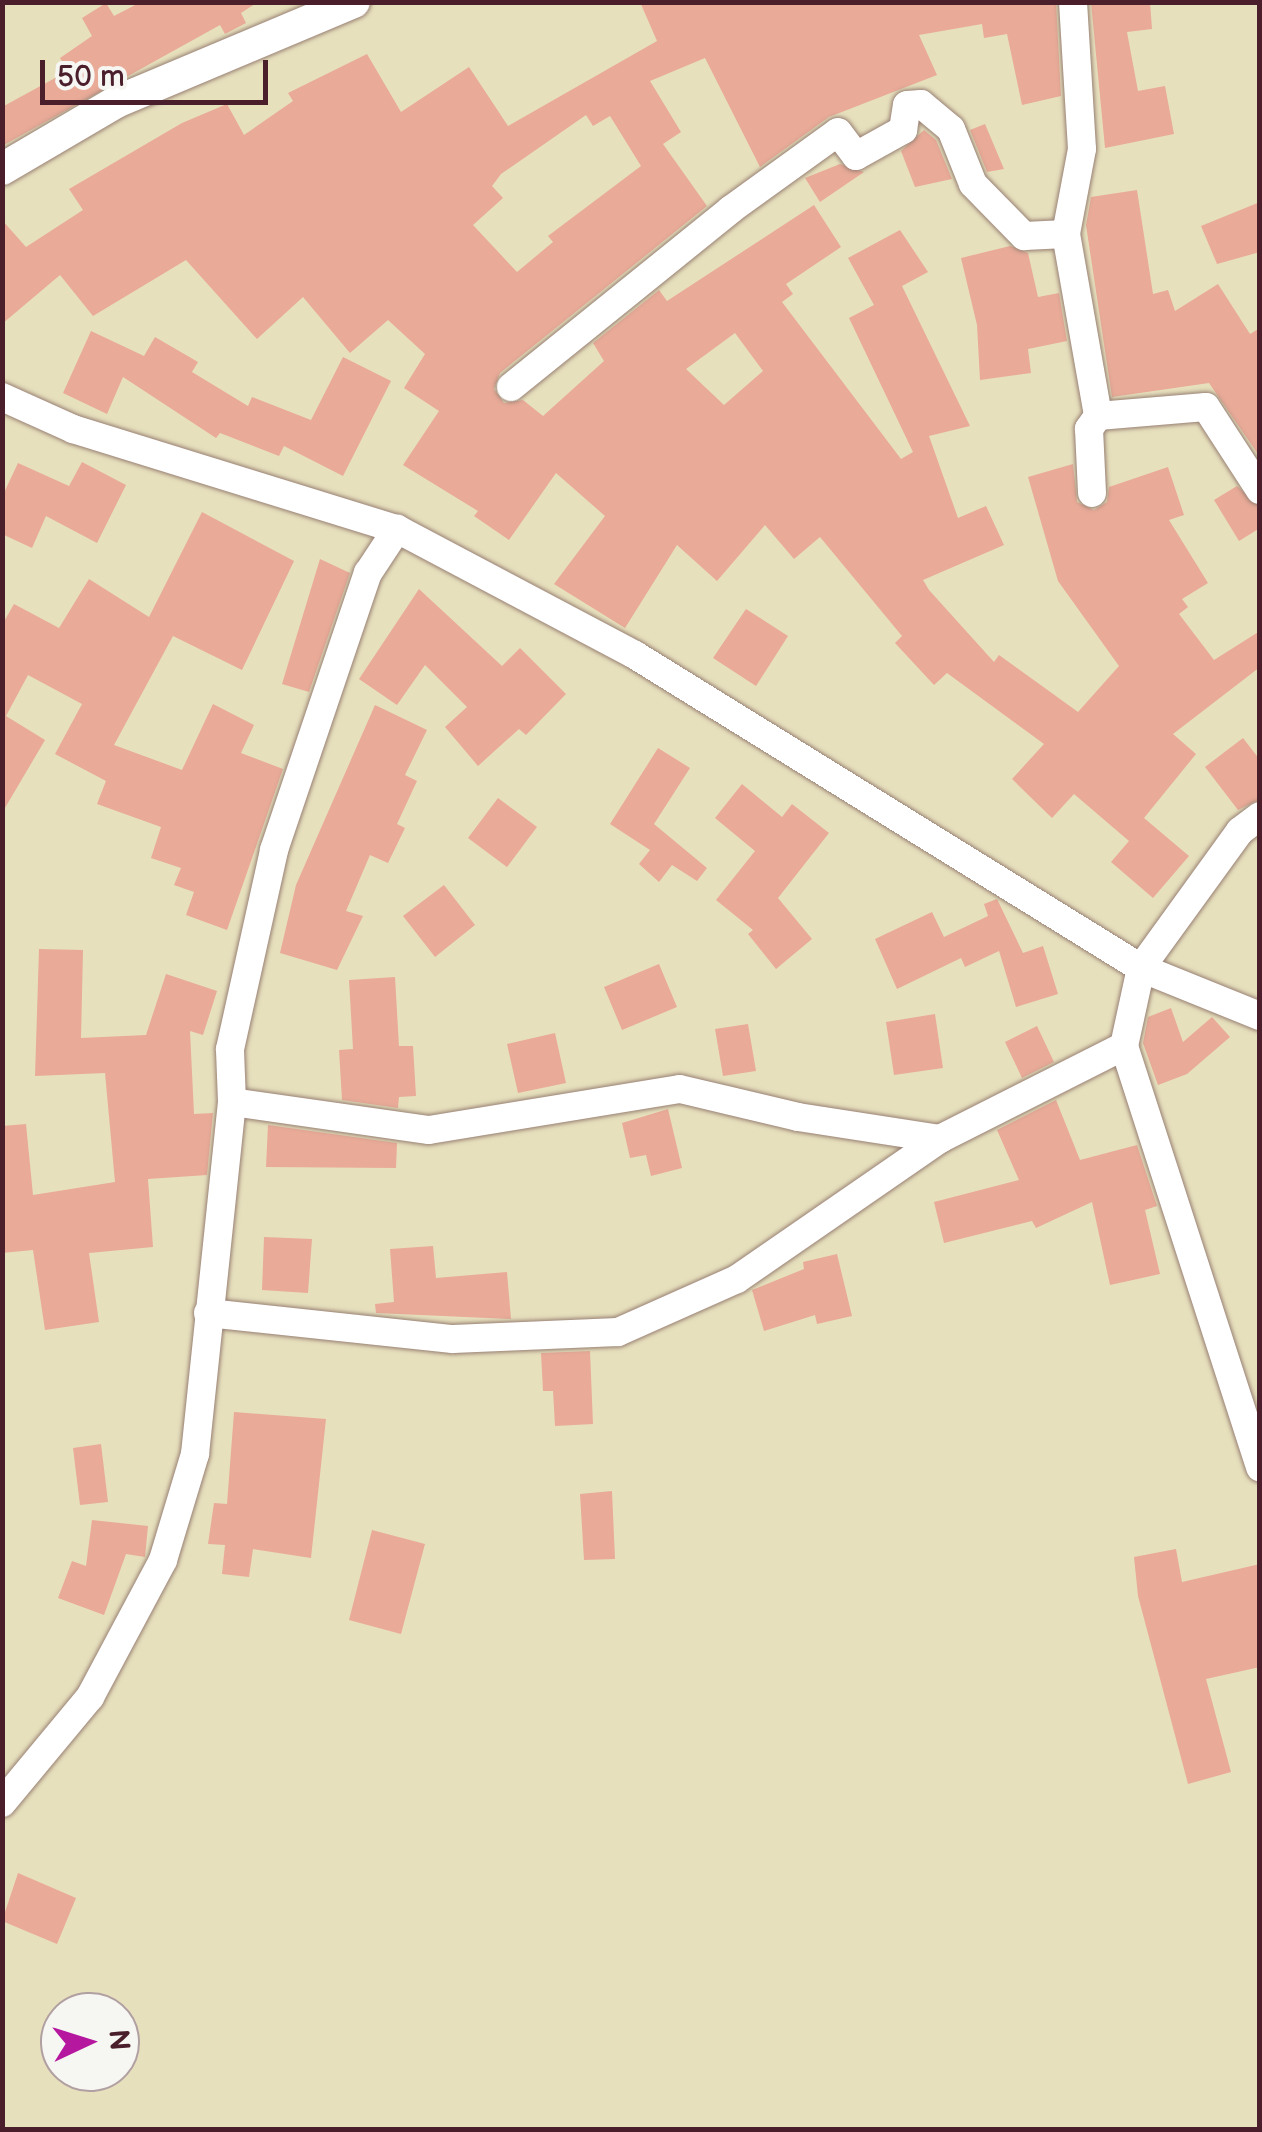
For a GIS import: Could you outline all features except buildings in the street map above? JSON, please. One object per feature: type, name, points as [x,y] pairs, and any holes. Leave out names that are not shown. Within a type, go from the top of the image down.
[{"type":"street","points":[[2,169],[116,102],[354,2]]},
{"type":"street","points":[[1073,2],[1082,149],[1066,234],[1098,416],[1089,429],[1092,493]]},
{"type":"street","points":[[511,386],[730,210],[838,132],[856,156],[903,130],[907,105],[921,104],[951,129],[973,184],[1024,236],[1066,234]]},
{"type":"street","points":[[2,397],[73,429],[397,529],[635,655],[1141,968],[1260,1016]]},
{"type":"street","points":[[1098,416],[1206,407],[1260,490]]},
{"type":"street","points":[[2,1803],[90,1697],[163,1560],[194,1454],[232,1102],[230,1049],[274,850],[368,574],[397,529]]},
{"type":"street","points":[[1260,816],[1240,832],[1141,968],[1124,1046],[1260,1468]]},
{"type":"street","points":[[208,1313],[453,1339],[618,1332],[737,1279],[940,1139],[1124,1046]]},
{"type":"street","points":[[232,1102],[429,1130],[680,1089],[798,1117],[940,1139]]}]
